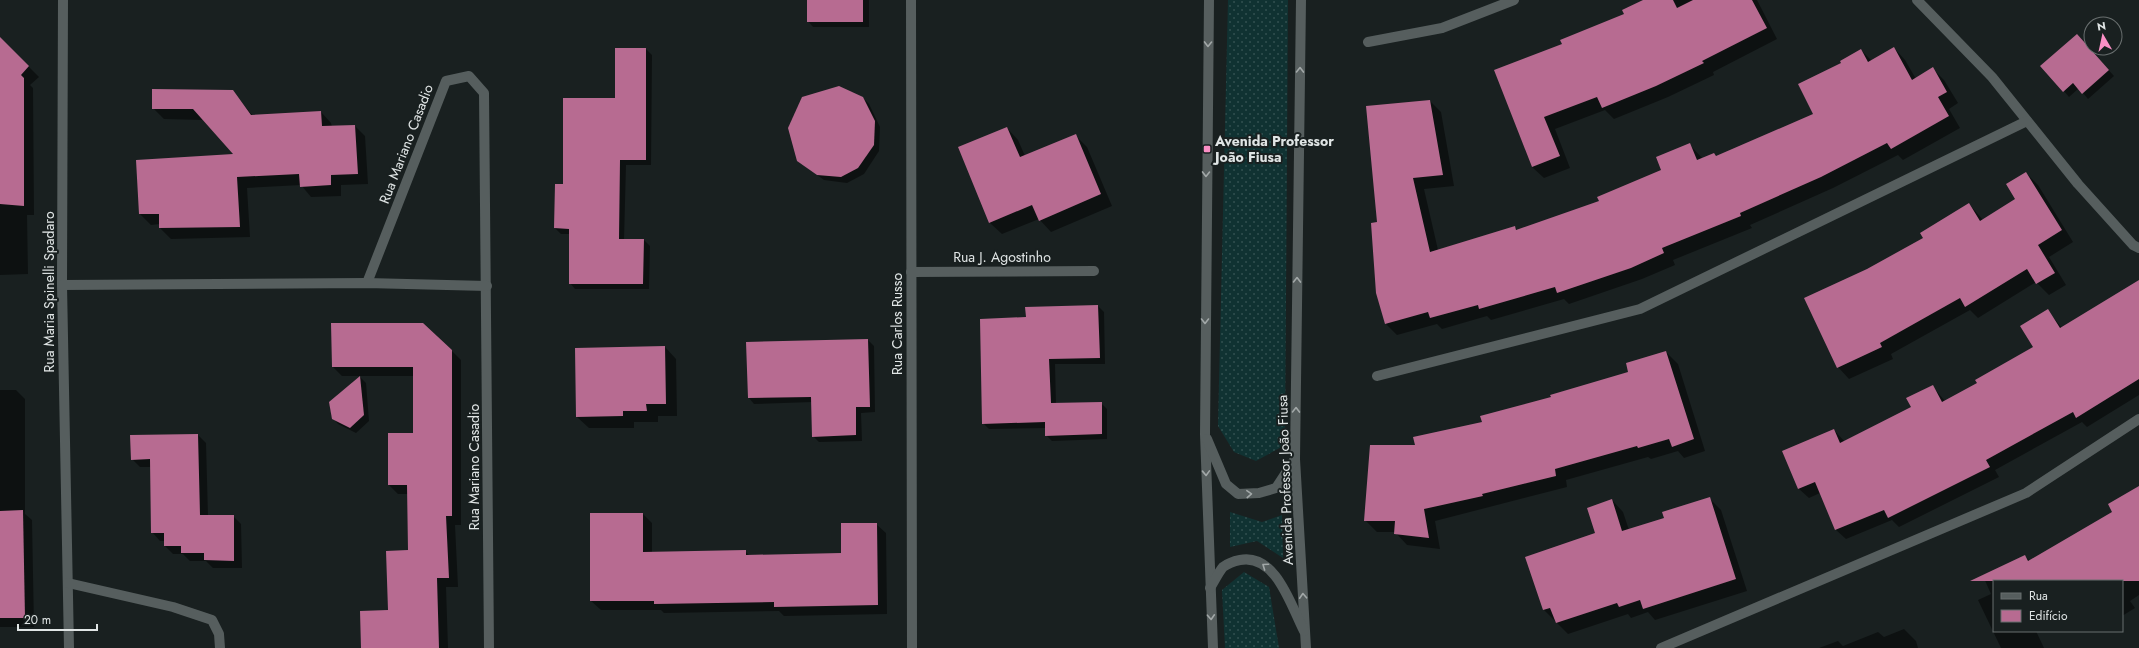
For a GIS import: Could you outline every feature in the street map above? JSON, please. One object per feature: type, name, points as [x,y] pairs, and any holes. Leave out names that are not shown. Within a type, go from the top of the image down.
[{"type":"street","name":"Rua Maria Spinelli Spadaro","points":[[63,0],[62,285],[69,648]]},
{"type":"street","name":"Rua Carlos Russo","points":[[911,0],[912,648]]},
{"type":"street","points":[[1209,0],[1205,434],[1213,648]]},
{"type":"street","name":"Avenida Professor João Fiusa","points":[[1301,0],[1295,459],[1306,648]]},
{"type":"street","points":[[1368,42],[1442,28],[1514,0]]},
{"type":"street","points":[[1917,0],[1992,77],[2083,190],[2133,245],[2139,248]]},
{"type":"street","name":"Rua Mariano Casadio","points":[[367,283],[446,81],[469,76],[484,93],[487,286],[489,648]]},
{"type":"street","points":[[1377,376],[1640,309],[2027,121]]},
{"type":"street","name":"Rua J. Agostinho","points":[[912,272],[1094,270]]},
{"type":"street","points":[[62,285],[367,283],[487,286]]},
{"type":"street","points":[[1661,648],[2026,493],[2139,419]]},
{"type":"street","points":[[1205,434],[1226,484],[1238,494],[1259,493],[1276,488],[1295,459]]},
{"type":"street","points":[[1210,588],[1224,567],[1236,561],[1248,558],[1262,563],[1274,572],[1306,635]]},
{"type":"street","points":[[68,583],[173,607],[212,620],[219,634],[220,648]]},
{"type":"shaded area","points":[[1228,0],[1288,0],[1285,445],[1256,461],[1234,452],[1218,426]]},
{"type":"shaded area","points":[[1230,512],[1262,522],[1282,515],[1283,558],[1257,541],[1230,547]]},
{"type":"shaded area","points":[[1244,572],[1269,587],[1279,648],[1225,648],[1222,590]]},
{"type":"building","points":[[807,0],[863,0],[863,22],[807,22]]},
{"type":"building","points":[[1643,0],[1673,0],[1677,8],[1693,0],[1752,0],[1767,28],[1702,61],[1704,63],[1656,86],[1602,108],[1597,97],[1544,117],[1560,156],[1532,167],[1494,70],[1562,44],[1560,40],[1624,14],[1622,10]]},
{"type":"building","points":[[2077,34],[2083,41],[2083,56],[2097,56],[2109,70],[2082,94],[2073,83],[2063,92],[2040,66]]},
{"type":"building","points":[[0,37],[29,66],[21,75],[24,78],[24,206],[0,204]]},
{"type":"building","points":[[1894,47],[1912,80],[1933,67],[1947,92],[1938,97],[1949,116],[1891,149],[1887,143],[1821,177],[1740,213],[1741,216],[1662,248],[1664,253],[1631,268],[1557,293],[1555,287],[1479,309],[1478,305],[1430,318],[1428,312],[1385,324],[1376,293],[1371,223],[1377,222],[1366,106],[1430,100],[1443,175],[1413,178],[1430,252],[1515,226],[1516,230],[1599,201],[1597,197],[1661,170],[1656,157],[1690,143],[1697,160],[1714,153],[1716,156],[1813,114],[1798,84],[1841,63],[1840,61],[1861,49],[1868,62]]},
{"type":"building","points":[[615,48],[646,48],[646,160],[620,160],[619,239],[644,239],[643,284],[569,284],[569,229],[554,228],[555,184],[563,184],[563,98],[615,98]]},
{"type":"building","points":[[839,86],[863,97],[875,121],[874,145],[858,168],[841,177],[817,175],[797,161],[788,128],[802,97]]},
{"type":"building","points":[[152,89],[233,90],[251,115],[321,111],[322,126],[355,125],[358,174],[331,175],[331,185],[300,187],[299,174],[237,177],[240,227],[159,228],[159,214],[139,214],[136,160],[233,154],[193,109],[152,109]]},
{"type":"building","points":[[1007,127],[1020,157],[1076,134],[1101,194],[1039,221],[1032,205],[989,223],[958,147]]},
{"type":"building","points":[[2026,172],[2062,230],[2038,245],[2055,273],[2036,284],[2027,269],[1965,307],[1960,298],[1880,343],[1882,347],[1837,368],[1804,298],[1867,269],[1923,238],[1920,233],[1969,203],[1980,221],[2015,199],[2006,184]]},
{"type":"building","points":[[2139,280],[2139,379],[2076,418],[2073,412],[1986,460],[1990,467],[1888,518],[1884,510],[1835,530],[1815,482],[1798,489],[1782,451],[1834,429],[1840,443],[1911,407],[1906,398],[1933,385],[1942,402],[1977,383],[1975,380],[2033,347],[2020,326],[2048,309],[2060,328]]},
{"type":"building","points":[[1098,305],[1100,358],[1049,359],[1051,403],[1102,402],[1102,434],[1045,436],[1045,422],[982,424],[980,319],[1026,317],[1025,307]]},
{"type":"building","points":[[331,323],[423,323],[452,350],[452,516],[446,516],[449,578],[437,578],[439,648],[361,648],[360,611],[388,610],[386,551],[408,550],[407,485],[388,485],[388,433],[413,433],[413,367],[332,367]]},
{"type":"building","points":[[868,339],[870,407],[856,407],[856,435],[812,437],[811,397],[748,398],[746,342]]},
{"type":"building","points":[[665,346],[666,404],[646,404],[647,411],[623,411],[623,416],[576,417],[575,348]]},
{"type":"building","points":[[1666,351],[1694,439],[1672,447],[1669,439],[1638,448],[1637,446],[1555,469],[1556,476],[1482,494],[1483,496],[1424,509],[1429,538],[1394,534],[1395,521],[1364,521],[1370,445],[1415,445],[1413,437],[1482,422],[1480,416],[1551,397],[1550,395],[1628,372],[1626,363]]},
{"type":"building","points":[[360,376],[364,415],[350,428],[332,419],[329,402]]},
{"type":"building","points":[[198,434],[200,515],[234,515],[234,561],[204,560],[204,553],[181,553],[181,546],[164,546],[164,533],[151,533],[150,459],[131,460],[130,435]]},
{"type":"building","points":[[2139,486],[2139,581],[1970,581],[2025,555],[2028,561],[2112,512],[2108,504]]},
{"type":"building","points":[[1710,497],[1736,579],[1643,609],[1640,600],[1619,607],[1617,603],[1556,623],[1550,608],[1543,610],[1525,557],[1595,533],[1587,508],[1612,499],[1622,531],[1664,518],[1662,512]]},
{"type":"building","points":[[23,510],[25,618],[0,618],[0,511]]},
{"type":"building","points":[[590,513],[643,513],[643,552],[746,550],[746,555],[841,553],[841,523],[877,523],[878,605],[774,607],[774,602],[654,604],[654,601],[590,601]]},
{"type":"place","name":"Avenida Professor João Fiusa","points":[[1207,149]]}]
